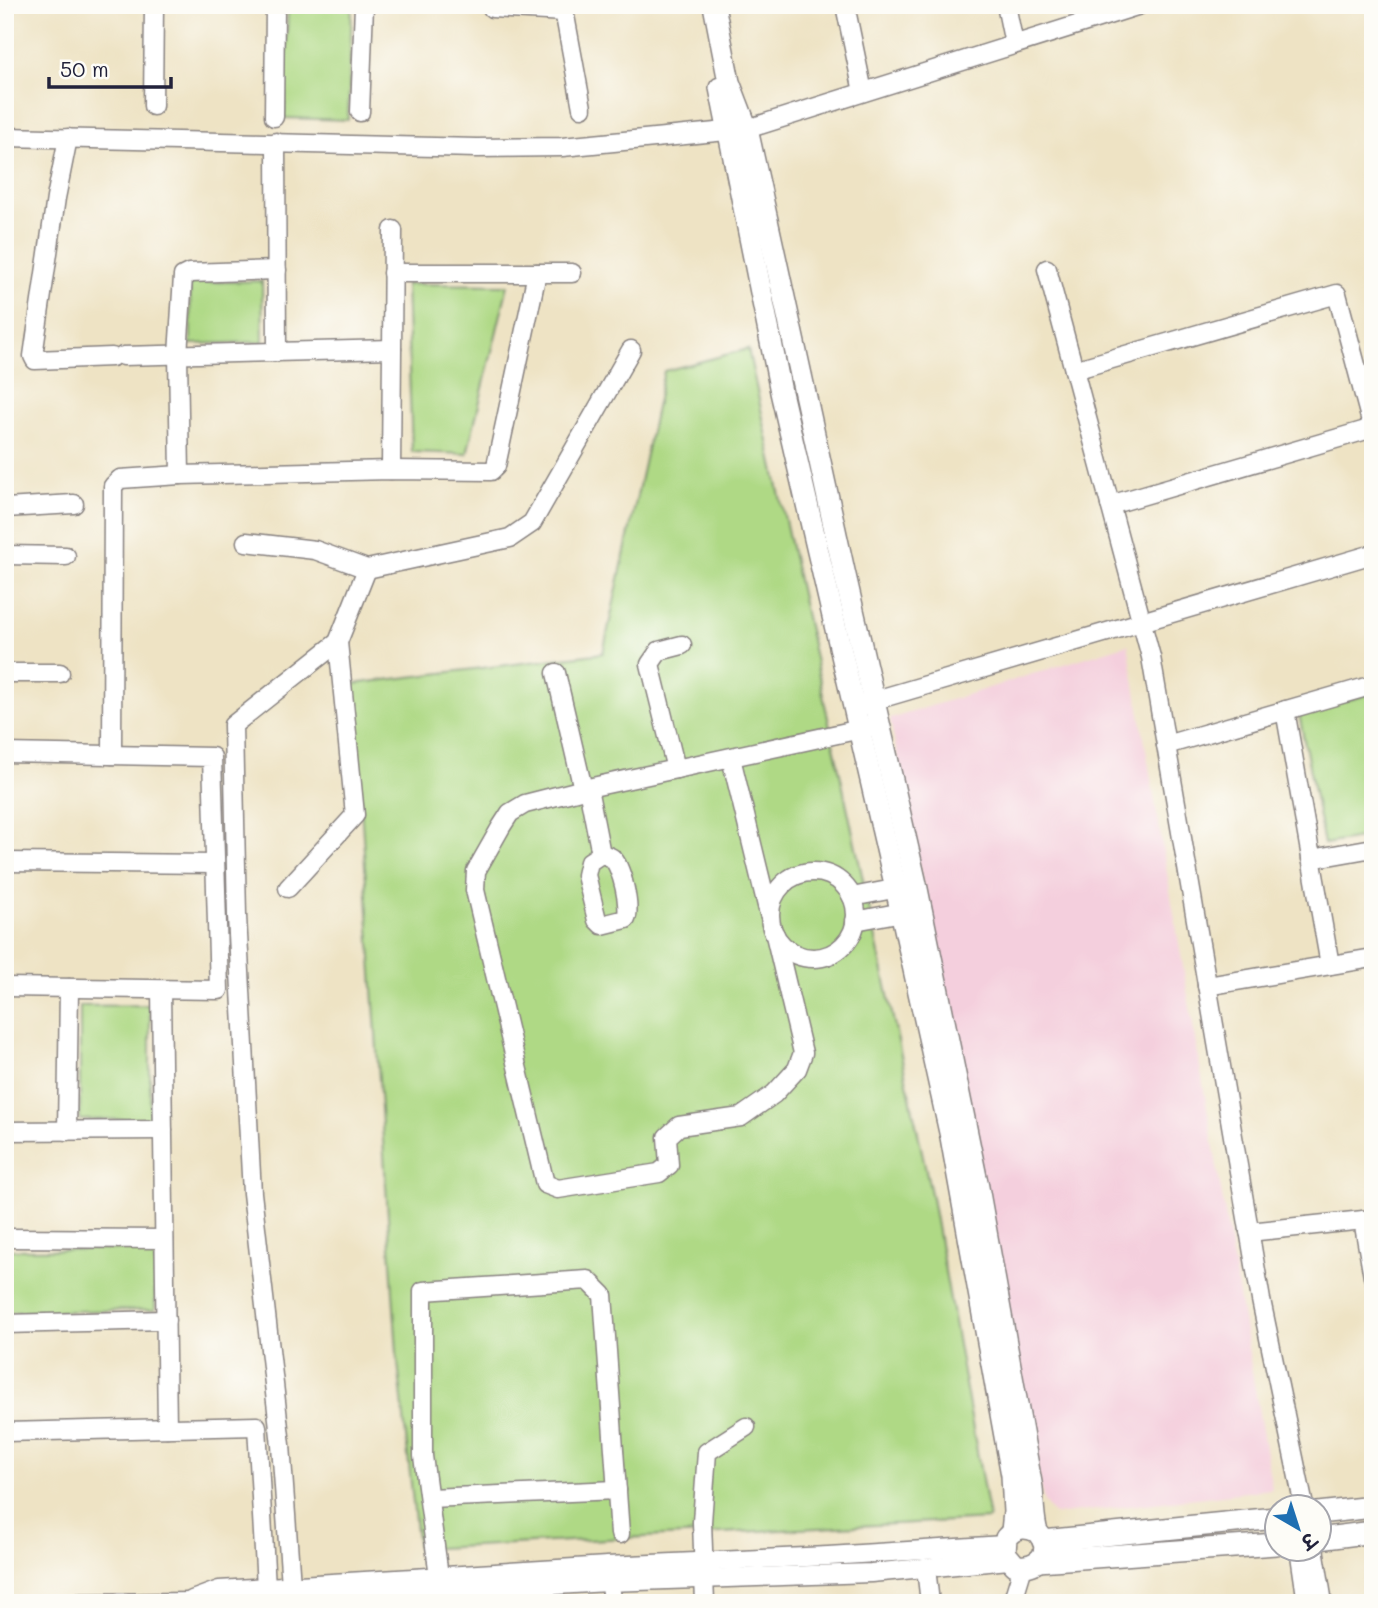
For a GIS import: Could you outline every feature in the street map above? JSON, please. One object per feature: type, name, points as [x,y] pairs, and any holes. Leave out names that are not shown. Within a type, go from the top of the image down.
[{"type":"main road","points":[[701,5],[739,130]]},
{"type":"main road","points":[[714,5],[739,130],[780,392],[865,704],[881,725],[906,886],[1004,1426],[1012,1475],[1014,1512],[1024,1548]]},
{"type":"main road","points":[[865,704],[859,729],[906,886]]},
{"type":"main road","points":[[1332,1511],[1373,1507]]},
{"type":"main road","points":[[1024,1548],[1262,1520]]},
{"type":"main road","points":[[1332,1537],[1373,1532]]},
{"type":"main road","points":[[1024,1548],[1262,1544]]},
{"type":"street","points":[[153,106],[154,5]]},
{"type":"street","points":[[274,117],[275,5]]},
{"type":"street","points":[[360,112],[364,5]]},
{"type":"street","points":[[492,5],[492,8],[564,8],[582,108]]},
{"type":"street","points":[[845,5],[863,92]]},
{"type":"street","points":[[1006,5],[1014,44]]},
{"type":"street","points":[[5,137],[477,148],[562,147],[739,130],[1120,8],[1140,5]]},
{"type":"street","points":[[68,138],[56,198],[33,356],[35,360],[392,349]]},
{"type":"street","points":[[276,142],[277,352]]},
{"type":"street","points":[[391,471],[393,230]]},
{"type":"street","points":[[1048,269],[1151,657],[1261,1300],[1301,1492]]},
{"type":"street","points":[[180,475],[178,355],[182,280],[186,274],[277,270]]},
{"type":"street","points":[[392,273],[572,273]]},
{"type":"street","points":[[112,755],[113,486],[120,479],[180,475],[487,472],[494,469],[537,273]]},
{"type":"street","points":[[1074,370],[1337,294],[1373,429],[1110,505]]},
{"type":"street","points":[[246,542],[316,550],[367,569],[510,538],[532,523],[631,349]]},
{"type":"street","points":[[5,508],[74,504]]},
{"type":"street","points":[[865,704],[1373,554]]},
{"type":"street","points":[[5,555],[66,556]]},
{"type":"street","points":[[288,888],[355,814],[338,642],[367,569]]},
{"type":"street","points":[[291,1585],[281,1445],[252,1193],[237,916],[233,725],[338,642]]},
{"type":"street","points":[[676,769],[650,663],[659,652],[682,645]]},
{"type":"street","points":[[5,673],[60,673]]},
{"type":"street","points":[[556,673],[601,854]]},
{"type":"street","points":[[1166,745],[1373,685]]},
{"type":"street","points":[[1285,710],[1330,965]]},
{"type":"street","points":[[731,758],[803,1053],[797,1069],[774,1094],[741,1117],[679,1126],[667,1137],[669,1165],[659,1173],[558,1189],[545,1184],[475,890],[476,871],[510,813],[525,804],[586,789],[881,725]]},
{"type":"street","points":[[5,753],[212,757],[219,990],[5,987]]},
{"type":"street","points":[[1311,859],[1373,848]]},
{"type":"street","points":[[5,862],[215,864]]},
{"type":"street","points":[[824,873],[837,879],[852,897],[856,914],[848,939],[826,956],[811,958],[797,955],[784,947],[773,928],[771,907],[776,893],[786,881],[798,875],[824,873]]},
{"type":"street","points":[[852,897],[906,886]]},
{"type":"street","points":[[855,921],[911,910]]},
{"type":"street","points":[[1207,986],[1373,958]]},
{"type":"street","points":[[67,1131],[69,988]]},
{"type":"street","points":[[161,990],[167,1428]]},
{"type":"street","points":[[5,1131],[163,1130]]},
{"type":"street","points":[[1249,1232],[1368,1219],[1373,1277]]},
{"type":"street","points":[[5,1238],[164,1240]]},
{"type":"street","points":[[439,1576],[423,1456],[423,1291],[587,1280],[603,1295],[620,1534]]},
{"type":"street","points":[[5,1324],[166,1320]]},
{"type":"street","points":[[5,1432],[257,1426],[266,1587]]},
{"type":"street","points":[[705,1603],[703,1495],[707,1452],[746,1427]]},
{"type":"street","points":[[429,1498],[617,1490]]},
{"type":"street","points":[[607,1574],[704,1579],[1024,1548]]},
{"type":"street","points":[[249,1603],[363,1593],[522,1587],[703,1561],[926,1568],[1024,1548]]},
{"type":"street","points":[[1012,1603],[1024,1548]]},
{"type":"street","points":[[1301,1562],[1307,1603]]},
{"type":"street","points":[[1316,1562],[1323,1603]]},
{"type":"street","points":[[926,1568],[930,1603]]},
{"type":"street","points":[[607,1574],[613,1603]]},
{"type":"street","points":[[73,1603],[198,1602],[219,1590],[291,1585],[363,1593],[439,1576],[522,1587]]},
{"type":"shaded area","points":[[1128,644],[1272,1489],[1054,1515],[1044,1502],[890,719]]},
{"type":"shaded area","points":[[989,1596],[990,1603],[830,1603]]},
{"type":"green space","points":[[288,5],[352,5],[348,120],[284,118]]},
{"type":"green space","points":[[262,281],[263,342],[191,344],[190,283]]},
{"type":"green space","points":[[406,284],[508,285],[467,454],[412,452]]},
{"type":"green space","points":[[748,349],[932,1198],[989,1519],[418,1549],[397,1353],[353,684],[603,653],[664,371]]},
{"type":"green space","points":[[1373,693],[1373,836],[1324,844],[1299,714]]},
{"type":"green space","points":[[150,1005],[150,1119],[80,1120],[80,1006]]},
{"type":"green space","points":[[155,1249],[155,1310],[5,1312],[5,1250]]}]
